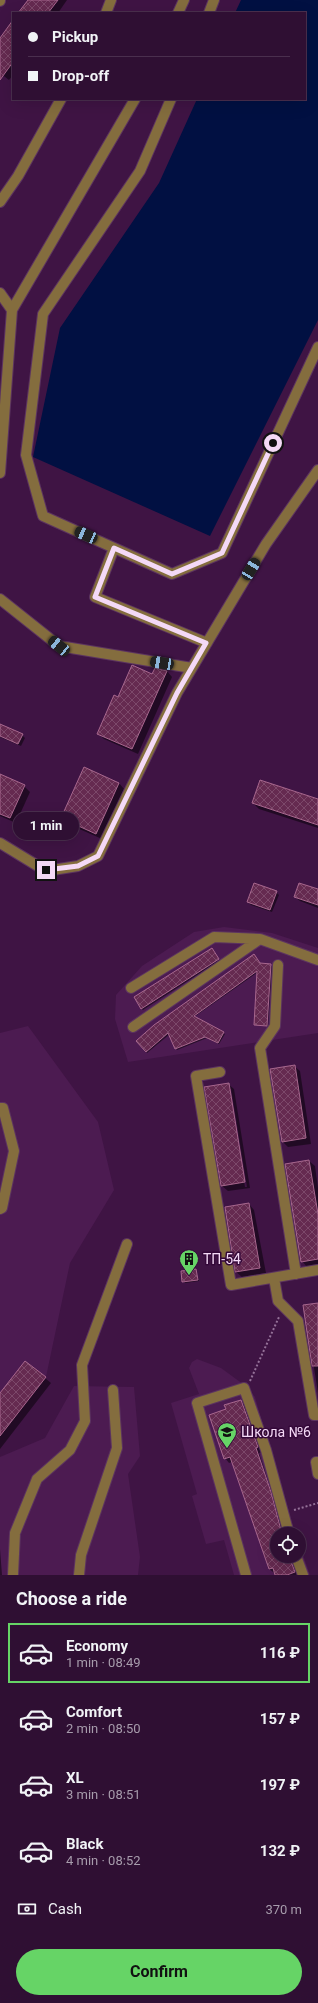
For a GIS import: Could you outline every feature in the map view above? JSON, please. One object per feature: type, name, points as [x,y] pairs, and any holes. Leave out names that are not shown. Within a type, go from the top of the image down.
[{"type":"street","points":[[106,12],[111,0]]},
{"type":"street","points":[[178,12],[184,0]]},
{"type":"street","points":[[209,12],[214,0]]},
{"type":"street","points":[[0,202],[18,176],[60,100]]},
{"type":"street","points":[[0,473],[12,310],[134,100]]},
{"type":"street","points":[[171,100],[140,171],[43,314],[26,455],[43,516],[172,574],[222,553],[318,347]]},
{"type":"street","points":[[0,293],[12,310]]},
{"type":"street","points":[[0,844],[46,870],[78,866],[98,856],[177,693],[266,544],[318,470]]},
{"type":"street","points":[[114,548],[95,597],[206,643]]},
{"type":"street","points":[[0,598],[59,646],[192,668]]},
{"type":"street","points":[[131,988],[214,937],[260,939],[318,960]]},
{"type":"street","points":[[133,1027],[260,939]]},
{"type":"street","points":[[278,965],[275,1026],[260,1048],[296,1274]]},
{"type":"street","points":[[220,1072],[196,1076],[231,1285],[318,1270]]},
{"type":"street","points":[[0,1108],[3,1108],[14,1151],[2,1208],[0,1209]]},
{"type":"street","points":[[13,1575],[15,1533],[37,1479],[70,1450],[85,1421],[82,1365],[127,1244]]},
{"type":"street","points":[[274,1278],[278,1301],[298,1320],[314,1415],[318,1415]]},
{"type":"street","points":[[246,1575],[197,1403],[244,1388],[266,1450],[287,1527]]},
{"type":"street","points":[[79,1575],[81,1555],[117,1448],[113,1390]]},
{"type":"street","points":[[318,1462],[316,1462],[318,1474]]},
{"type":"street","points":[[299,1563],[303,1575]]},
{"type":"path","points":[[247,1387],[279,1316],[287,1309]]},
{"type":"path","points":[[290,1512],[318,1503]]},
{"type":"shaded area","points":[[241,0],[318,0],[318,320],[210,536],[33,457],[60,328],[159,183],[197,100],[306,100],[306,12],[235,12]]},
{"type":"shaded area","points":[[224,927],[272,933],[318,948],[318,1033],[128,1062],[115,1019],[116,995],[142,966],[194,932]]},
{"type":"shaded area","points":[[28,1026],[98,1122],[114,1190],[70,1263],[46,1377],[0,1436],[0,1033]]},
{"type":"shaded area","name":"Школа №6","points":[[197,1359],[221,1368],[247,1387],[255,1397],[287,1509],[284,1517],[289,1516],[293,1527],[270,1527],[270,1563],[306,1563],[310,1575],[234,1575],[224,1540],[206,1544],[192,1496],[197,1494],[171,1403],[199,1394],[189,1368],[192,1362]]},
{"type":"shaded area","points":[[74,1386],[134,1387],[140,1456],[128,1474],[140,1557],[138,1575],[0,1575],[0,1457],[45,1438]]},
{"type":"building","points":[[28,0],[58,0],[49,12],[19,12]]},
{"type":"building","points":[[12,21],[12,63],[0,80],[0,38]]},
{"type":"building","points":[[132,665],[152,674],[155,668],[167,671],[132,749],[97,734],[114,695],[118,697]]},
{"type":"building","points":[[0,724],[23,734],[18,744],[0,736]]},
{"type":"building","points":[[84,767],[119,783],[96,834],[61,818]]},
{"type":"building","points":[[0,774],[25,785],[10,818],[0,814]]},
{"type":"building","points":[[260,780],[318,799],[318,825],[252,803]]},
{"type":"building","points":[[254,883],[277,891],[270,910],[247,902]]},
{"type":"building","points":[[299,883],[318,889],[318,905],[294,897]]},
{"type":"building","points":[[212,948],[219,959],[141,1009],[134,997]]},
{"type":"building","points":[[254,954],[260,963],[271,964],[267,1026],[254,1025],[257,971],[194,1016],[224,1032],[218,1043],[205,1037],[175,1049],[168,1033],[146,1052],[136,1041],[154,1025]]},
{"type":"building","points":[[295,1065],[306,1138],[282,1142],[270,1069]]},
{"type":"building","points":[[229,1083],[245,1182],[221,1186],[204,1087]]},
{"type":"building","points":[[309,1160],[318,1214],[318,1259],[301,1262],[285,1164]]},
{"type":"building","points":[[249,1203],[260,1268],[235,1272],[225,1207]]},
{"type":"building","name":"ТП-54","points":[[196,1269],[198,1280],[182,1282],[181,1271]]},
{"type":"building","points":[[318,1303],[318,1366],[312,1366],[303,1305]]},
{"type":"building","points":[[25,1361],[46,1377],[0,1436],[0,1393]]},
{"type":"building","points":[[241,1400],[258,1447],[256,1448],[271,1492],[280,1527],[270,1527],[270,1563],[292,1563],[295,1572],[287,1575],[275,1575],[273,1568],[269,1569],[230,1457],[224,1459],[209,1415],[226,1409],[224,1405]]},
{"type":"place","name":"ТП-54","points":[[189,1276]]},
{"type":"place","name":"Школа №6","points":[[227,1449]]},
{"type":"route","points":[[46,870],[78,866],[98,856],[177,693],[206,643],[95,597],[114,548],[172,574],[222,553],[273,443]]}]
